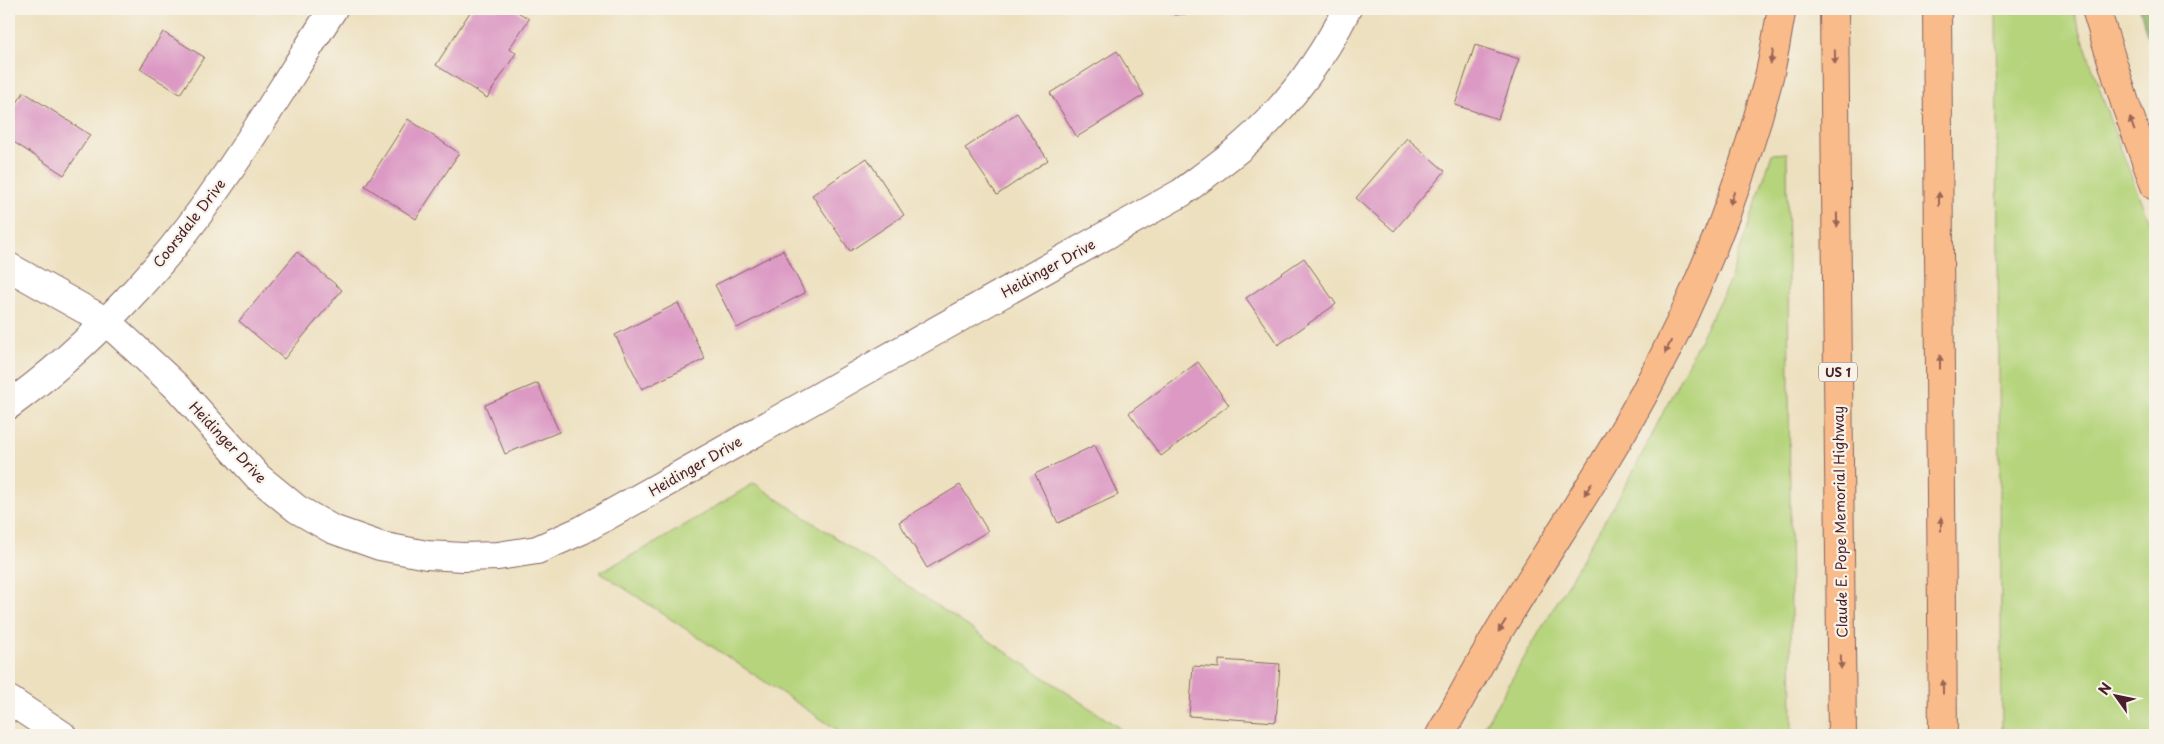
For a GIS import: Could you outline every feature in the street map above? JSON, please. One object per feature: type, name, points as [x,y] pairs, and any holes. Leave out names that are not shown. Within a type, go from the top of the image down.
[{"type":"highway","points":[[1440,735],[1500,630],[1596,476],[1646,390],[1688,307],[1711,254],[1748,152],[1768,79],[1782,9]]},
{"type":"highway","name":"Claude E. Pope Memorial Highway","points":[[1834,9],[1842,735]]},
{"type":"highway","points":[[1937,9],[1943,735]]},
{"type":"highway","points":[[2096,9],[2126,106],[2155,186]]},
{"type":"street","name":"Coorsdale Drive","points":[[9,405],[32,388],[107,322],[173,246],[222,182],[333,9]]},
{"type":"street","name":"Heidinger Drive","points":[[9,267],[107,322],[176,386],[258,478],[297,508],[332,529],[380,546],[427,555],[498,556],[538,550],[582,530],[1180,193],[1242,147],[1283,106],[1312,67],[1347,9]]},
{"type":"street","points":[[9,700],[62,735]]},
{"type":"green space","points":[[1996,9],[2073,9],[2110,120],[2155,238],[2155,735],[2002,735]]},
{"type":"green space","points":[[2140,9],[2155,9],[2155,66]]},
{"type":"green space","points":[[1787,153],[1792,735],[1479,735],[1632,474],[1731,278],[1772,154]]},
{"type":"green space","points":[[754,483],[1130,735],[845,735],[600,572],[657,542]]},
{"type":"building","points":[[472,9],[513,9],[529,19],[509,49],[516,53],[487,98],[436,65]]},
{"type":"building","points":[[1173,9],[1228,9],[1228,10],[1174,15]]},
{"type":"building","points":[[163,32],[204,57],[180,94],[140,69]]},
{"type":"building","points":[[1475,45],[1519,59],[1498,119],[1455,105]]},
{"type":"building","points":[[1117,51],[1144,95],[1077,137],[1050,93]]},
{"type":"building","points":[[24,92],[90,135],[64,175],[9,139],[9,115]]},
{"type":"building","points":[[1017,113],[1048,160],[997,195],[965,148]]},
{"type":"building","points":[[408,119],[459,153],[416,219],[365,186]]},
{"type":"building","points":[[1407,138],[1445,171],[1394,231],[1356,198]]},
{"type":"building","points":[[867,158],[904,215],[850,251],[812,195]]},
{"type":"building","points":[[783,250],[805,293],[737,328],[715,285]]},
{"type":"building","points":[[297,252],[342,290],[284,359],[239,321]]},
{"type":"building","points":[[1304,258],[1336,304],[1278,345],[1246,298]]},
{"type":"building","points":[[678,303],[705,359],[642,389],[615,335]]},
{"type":"building","points":[[1198,362],[1229,405],[1161,456],[1129,413]]},
{"type":"building","points":[[538,383],[559,432],[505,454],[485,405]]},
{"type":"building","points":[[1095,445],[1118,495],[1058,523],[1035,474]]},
{"type":"building","points":[[960,485],[988,531],[927,568],[899,522]]},
{"type":"building","points":[[1219,660],[1280,664],[1276,722],[1189,716],[1193,666],[1219,668]]}]
